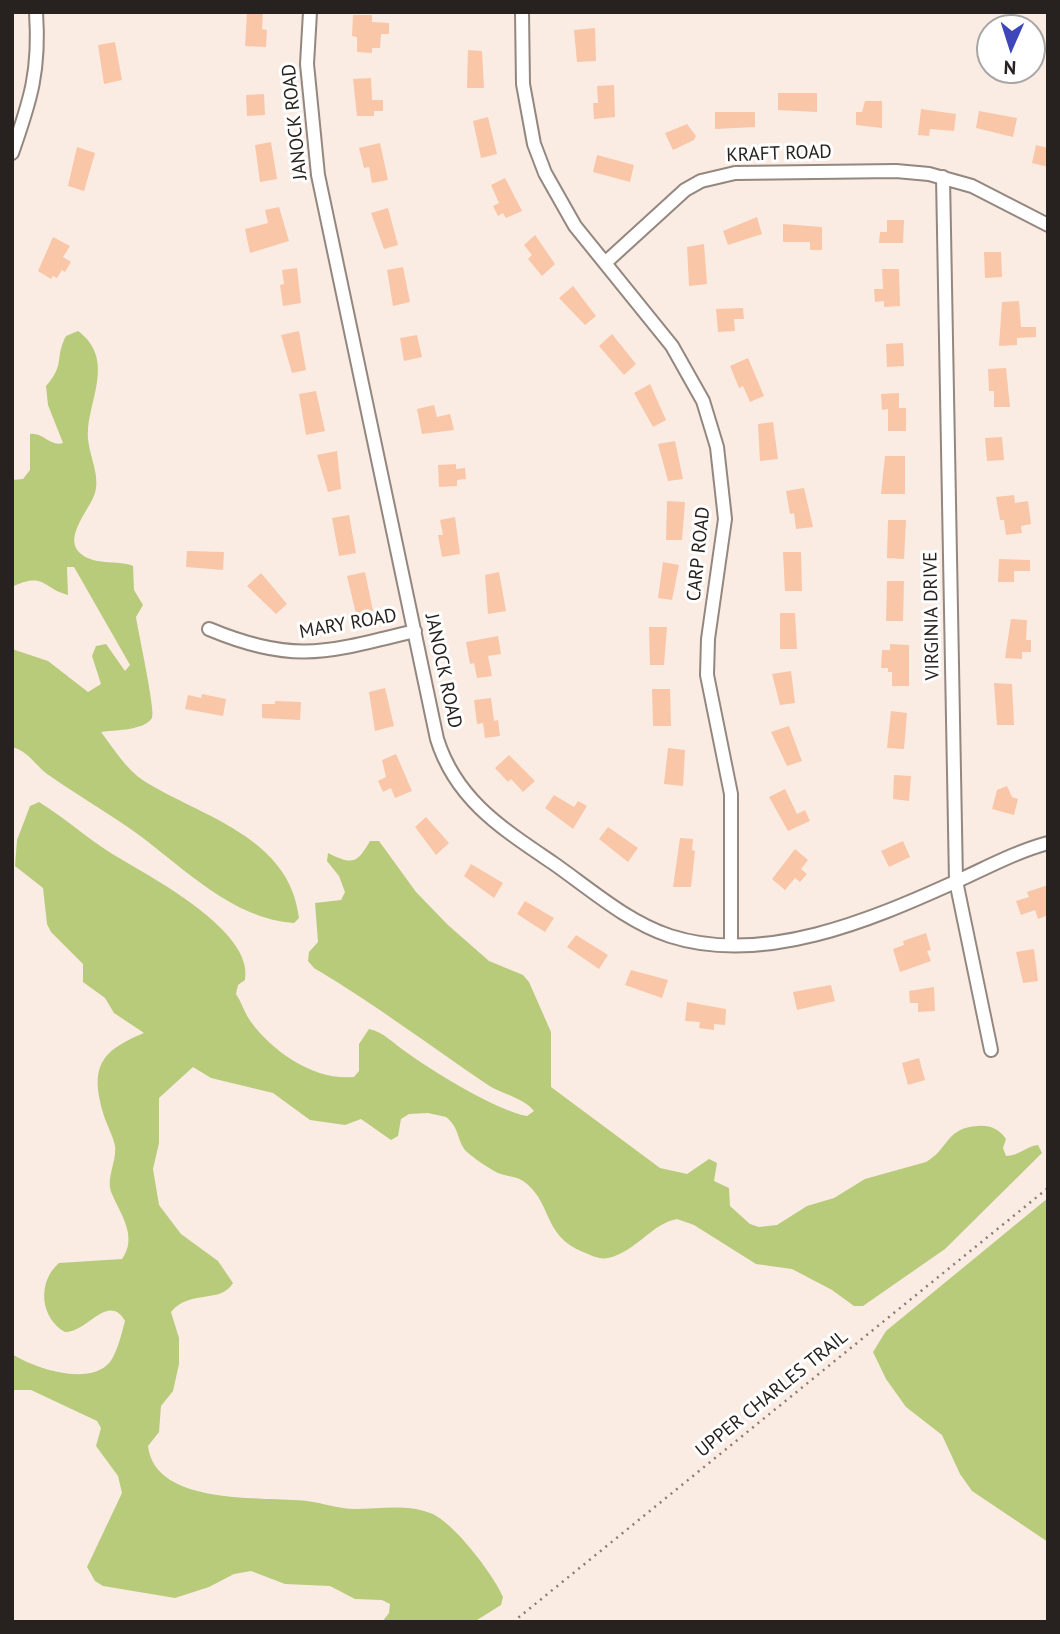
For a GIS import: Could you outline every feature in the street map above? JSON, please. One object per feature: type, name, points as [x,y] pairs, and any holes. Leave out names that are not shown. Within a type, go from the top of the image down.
[{"type":"street","points":[[12,153],[36,82],[36,12]]},
{"type":"street","name":"JANOCK ROAD","points":[[310,12],[307,64],[318,175],[441,750],[454,781],[474,804],[499,826],[652,929],[686,940],[731,944],[766,942],[821,932],[874,915],[1005,858],[1048,843]]},
{"type":"street","name":"CARP ROAD","points":[[522,12],[523,84],[534,144],[545,173],[575,226],[673,346],[693,380],[711,422],[722,471],[725,519],[708,639],[707,675],[732,794],[731,944]]},
{"type":"street","name":"KRAFT ROAD","points":[[604,263],[685,191],[718,176],[735,173],[896,171],[943,177],[972,186],[1048,225]]},
{"type":"street","name":"VIRGINIA DRIVE","points":[[943,177],[956,881],[991,1050]]},
{"type":"street","name":"MARY ROAD","points":[[209,629],[241,642],[290,654],[326,651],[415,631]]},
{"type":"path","name":"UPPER CHARLES TRAIL","points":[[513,1622],[1048,1188]]},
{"type":"green space","points":[[78,331],[95,353],[98,378],[88,430],[96,478],[95,493],[76,530],[75,545],[78,551],[90,559],[133,566],[134,590],[143,605],[136,617],[153,713],[152,718],[142,725],[101,732],[126,765],[144,781],[216,819],[261,849],[279,867],[292,890],[299,918],[294,923],[272,919],[230,902],[192,877],[128,827],[50,776],[23,752],[12,747],[12,649],[48,661],[88,692],[101,684],[92,656],[96,646],[106,644],[125,671],[130,665],[74,567],[67,567],[68,595],[38,581],[12,587],[12,480],[23,479],[30,470],[30,434],[39,435],[54,443],[63,443],[48,405],[46,386],[56,372],[66,336]]},
{"type":"green space","points":[[39,802],[104,849],[173,891],[217,924],[234,943],[244,961],[245,980],[238,985],[236,994],[249,1019],[283,1054],[325,1074],[354,1077],[359,1071],[359,1044],[369,1029],[384,1035],[417,1060],[465,1089],[499,1107],[527,1116],[534,1111],[525,1103],[488,1085],[314,968],[308,961],[309,952],[318,942],[315,903],[341,900],[345,892],[339,876],[327,861],[328,853],[348,861],[353,860],[370,841],[379,841],[416,892],[448,925],[489,961],[523,975],[529,982],[551,1032],[551,1087],[660,1168],[687,1174],[709,1159],[717,1163],[714,1181],[729,1188],[730,1206],[750,1224],[759,1227],[777,1225],[807,1206],[834,1198],[865,1179],[926,1162],[959,1130],[967,1128],[986,1126],[997,1130],[1006,1139],[1003,1148],[1006,1156],[1038,1145],[1042,1153],[945,1249],[863,1306],[854,1306],[832,1290],[792,1269],[756,1264],[694,1225],[677,1219],[659,1226],[618,1255],[595,1257],[570,1245],[561,1237],[541,1202],[524,1181],[498,1173],[467,1152],[451,1121],[446,1117],[428,1113],[409,1114],[401,1119],[398,1136],[391,1140],[361,1119],[345,1125],[310,1120],[273,1093],[211,1078],[193,1067],[159,1098],[159,1143],[153,1169],[159,1205],[181,1234],[218,1261],[233,1283],[221,1293],[187,1301],[171,1312],[179,1338],[179,1364],[173,1391],[161,1406],[159,1432],[148,1446],[155,1466],[170,1480],[190,1489],[214,1494],[307,1501],[349,1509],[393,1508],[430,1513],[449,1526],[471,1549],[503,1597],[501,1605],[474,1622],[382,1622],[389,1613],[390,1604],[382,1600],[355,1599],[330,1586],[285,1584],[251,1571],[234,1574],[209,1587],[175,1598],[103,1586],[95,1581],[87,1567],[122,1493],[118,1476],[96,1446],[101,1428],[97,1421],[31,1390],[12,1390],[12,1354],[34,1365],[61,1373],[76,1374],[101,1369],[110,1362],[115,1353],[125,1321],[118,1313],[104,1312],[81,1327],[65,1332],[50,1318],[44,1299],[47,1280],[59,1263],[122,1259],[127,1251],[126,1226],[110,1188],[115,1146],[100,1099],[98,1073],[108,1054],[144,1033],[114,1013],[105,998],[83,982],[83,964],[51,932],[47,924],[43,888],[15,866],[17,840],[30,806]]},
{"type":"green space","points":[[1048,1198],[1048,1542],[972,1491],[960,1474],[942,1435],[906,1407],[886,1379],[873,1352],[886,1331]]},
{"type":"building","points":[[247,12],[263,13],[262,29],[267,30],[266,47],[245,46]]},
{"type":"building","points":[[353,15],[372,15],[372,22],[389,23],[389,34],[381,34],[380,48],[372,48],[372,53],[357,52],[357,37],[352,36]]},
{"type":"building","points":[[595,28],[596,61],[577,62],[574,30]]},
{"type":"building","points":[[115,42],[122,80],[104,84],[98,45]]},
{"type":"building","points":[[468,50],[482,51],[484,88],[467,88]]},
{"type":"building","points":[[371,78],[372,100],[383,100],[383,111],[374,111],[374,116],[357,116],[353,79]]},
{"type":"building","points":[[614,85],[615,117],[594,119],[593,103],[598,103],[597,86]]},
{"type":"building","points":[[778,93],[817,93],[817,112],[778,110]]},
{"type":"building","points":[[264,94],[265,115],[247,116],[246,95]]},
{"type":"building","points":[[865,101],[882,101],[882,128],[856,125],[856,112],[862,112]]},
{"type":"building","points":[[921,109],[956,114],[954,131],[930,129],[929,136],[918,135]]},
{"type":"building","points":[[979,111],[1017,118],[1013,137],[976,128]]},
{"type":"building","points":[[715,112],[755,112],[755,127],[715,129]]},
{"type":"building","points":[[488,117],[497,154],[481,158],[473,121]]},
{"type":"building","points":[[687,124],[696,136],[694,140],[673,150],[665,133]]},
{"type":"building","points":[[271,142],[277,179],[260,182],[255,145]]},
{"type":"building","points":[[380,143],[388,180],[372,183],[369,167],[364,168],[359,148]]},
{"type":"building","points":[[1036,145],[1048,148],[1048,167],[1032,163]]},
{"type":"building","points":[[77,147],[95,153],[84,191],[68,186]]},
{"type":"building","points":[[597,155],[634,165],[630,182],[593,172]]},
{"type":"building","points":[[505,178],[522,211],[506,218],[503,213],[498,216],[493,206],[499,203],[491,185]]},
{"type":"building","points":[[279,207],[289,241],[250,253],[245,229],[268,223],[265,210]]},
{"type":"building","points":[[388,208],[398,245],[384,249],[371,213]]},
{"type":"building","points":[[757,217],[762,234],[728,245],[723,231]]},
{"type":"building","points":[[887,220],[904,220],[903,243],[879,243],[880,232],[887,232]]},
{"type":"building","points":[[783,224],[822,227],[822,250],[810,250],[810,242],[783,242]]},
{"type":"building","points":[[535,235],[555,264],[542,276],[528,259],[532,255],[524,245]]},
{"type":"building","points":[[53,237],[70,246],[63,257],[71,262],[65,272],[62,270],[57,278],[53,276],[51,279],[38,271]]},
{"type":"building","points":[[704,244],[707,284],[689,286],[687,247]]},
{"type":"building","points":[[984,252],[1001,252],[1002,277],[985,278]]},
{"type":"building","points":[[403,267],[410,302],[393,306],[387,270]]},
{"type":"building","points":[[297,268],[301,303],[283,306],[280,285],[284,284],[282,270]]},
{"type":"building","points":[[882,269],[899,269],[900,306],[884,307],[884,301],[875,302],[874,289],[883,289]]},
{"type":"building","points":[[573,286],[596,316],[585,325],[559,298]]},
{"type":"building","points":[[1019,301],[1021,327],[1036,327],[1036,337],[1017,338],[1017,345],[999,346],[1002,302]]},
{"type":"building","points":[[743,308],[744,319],[734,319],[735,331],[718,332],[716,309]]},
{"type":"building","points":[[299,331],[306,370],[292,373],[281,335]]},
{"type":"building","points":[[612,334],[636,364],[624,375],[599,346]]},
{"type":"building","points":[[417,335],[422,357],[404,361],[400,338]]},
{"type":"building","points":[[903,343],[904,366],[887,367],[886,344]]},
{"type":"building","points":[[748,358],[764,396],[750,402],[743,386],[739,388],[730,366]]},
{"type":"building","points":[[1006,368],[1010,407],[994,407],[994,391],[989,391],[988,369]]},
{"type":"building","points":[[650,384],[666,420],[653,427],[634,393]]},
{"type":"building","points":[[316,391],[325,431],[306,435],[299,394]]},
{"type":"building","points":[[899,393],[899,408],[906,408],[906,431],[888,431],[888,409],[882,410],[881,394]]},
{"type":"building","points":[[434,405],[437,417],[450,414],[454,430],[422,434],[417,409]]},
{"type":"building","points":[[773,422],[778,459],[760,461],[758,424]]},
{"type":"building","points":[[1002,437],[1004,460],[987,461],[985,438]]},
{"type":"building","points":[[675,441],[683,479],[668,481],[658,444]]},
{"type":"building","points":[[337,451],[341,489],[328,492],[317,455]]},
{"type":"building","points":[[885,456],[905,456],[905,494],[881,494]]},
{"type":"building","points":[[456,464],[456,469],[465,468],[466,479],[457,480],[457,486],[439,487],[438,465]]},
{"type":"building","points":[[804,488],[813,527],[796,529],[794,513],[790,514],[786,491]]},
{"type":"building","points":[[1014,495],[1015,503],[1028,501],[1031,524],[1021,526],[1022,533],[1006,535],[996,497]]},
{"type":"building","points":[[667,501],[685,502],[682,540],[666,540]]},
{"type":"building","points":[[349,515],[356,553],[339,556],[332,518]]},
{"type":"building","points":[[455,517],[460,554],[442,557],[438,535],[443,535],[440,520]]},
{"type":"building","points":[[888,520],[906,520],[904,559],[887,558]]},
{"type":"building","points":[[187,551],[224,552],[223,570],[186,567]]},
{"type":"building","points":[[783,552],[801,552],[802,591],[785,591]]},
{"type":"building","points":[[999,559],[1030,560],[1030,571],[1014,571],[1014,582],[998,582]]},
{"type":"building","points":[[663,562],[679,565],[672,600],[658,598]]},
{"type":"building","points":[[365,572],[373,611],[356,614],[347,576]]},
{"type":"building","points":[[499,572],[506,611],[488,614],[485,575]]},
{"type":"building","points":[[261,573],[287,604],[276,614],[247,586]]},
{"type":"building","points":[[887,581],[904,581],[903,621],[886,621]]},
{"type":"building","points":[[780,613],[795,613],[797,649],[780,649]]},
{"type":"building","points":[[1011,619],[1027,620],[1026,640],[1031,640],[1031,652],[1022,652],[1022,659],[1005,658]]},
{"type":"building","points":[[649,627],[667,627],[664,665],[650,665]]},
{"type":"building","points":[[498,636],[501,654],[488,656],[492,676],[477,678],[474,663],[470,664],[466,642]]},
{"type":"building","points":[[890,644],[909,645],[909,686],[892,686],[892,672],[888,672],[888,668],[881,668],[882,650],[890,650]]},
{"type":"building","points":[[791,671],[795,703],[780,705],[772,674]]},
{"type":"building","points":[[994,683],[1012,684],[1014,725],[997,725]]},
{"type":"building","points":[[385,688],[394,726],[375,731],[369,692]]},
{"type":"building","points":[[652,689],[670,689],[671,726],[653,726]]},
{"type":"building","points":[[202,694],[226,699],[223,716],[185,709],[188,695],[201,698]]},
{"type":"building","points":[[491,698],[494,721],[498,720],[500,736],[485,738],[483,723],[477,724],[474,700]]},
{"type":"building","points":[[275,701],[301,702],[300,720],[262,718],[262,704],[275,704]]},
{"type":"building","points":[[891,711],[907,713],[904,749],[887,748]]},
{"type":"building","points":[[789,726],[802,761],[787,766],[771,732]]},
{"type":"building","points":[[668,748],[685,750],[683,786],[664,784]]},
{"type":"building","points":[[396,754],[412,791],[395,798],[391,788],[383,792],[378,781],[386,777],[382,760]]},
{"type":"building","points":[[509,755],[535,781],[523,792],[511,779],[508,782],[495,768]]},
{"type":"building","points":[[894,775],[911,776],[909,801],[893,799]]},
{"type":"building","points":[[1007,786],[1012,797],[1018,799],[1014,815],[992,809],[997,790]]},
{"type":"building","points":[[785,789],[797,814],[805,810],[810,821],[788,831],[769,797]]},
{"type":"building","points":[[554,795],[574,807],[578,801],[587,806],[573,829],[545,808]]},
{"type":"building","points":[[426,817],[449,843],[436,855],[415,827]]},
{"type":"building","points":[[608,827],[638,848],[628,862],[599,839]]},
{"type":"building","points":[[680,838],[693,839],[692,850],[695,851],[691,887],[673,887]]},
{"type":"building","points":[[903,841],[910,857],[889,867],[881,851]]},
{"type":"building","points":[[795,849],[808,860],[801,869],[807,874],[800,882],[795,878],[785,890],[772,879]]},
{"type":"building","points":[[471,864],[503,883],[494,898],[464,876]]},
{"type":"building","points":[[1048,885],[1048,915],[1038,919],[1035,910],[1021,915],[1016,901],[1029,897],[1027,892]]},
{"type":"building","points":[[525,901],[554,918],[545,932],[517,914]]},
{"type":"building","points":[[926,933],[931,950],[927,951],[931,961],[900,972],[893,949],[904,945],[903,941]]},
{"type":"building","points":[[576,935],[608,955],[599,969],[567,947]]},
{"type":"building","points":[[1034,949],[1038,981],[1023,983],[1016,952]]},
{"type":"building","points":[[631,970],[668,980],[662,998],[625,985]]},
{"type":"building","points":[[831,985],[835,1001],[797,1010],[793,992]]},
{"type":"building","points":[[934,987],[935,1011],[918,1012],[918,1003],[910,1003],[909,991]]},
{"type":"building","points":[[687,1002],[726,1009],[725,1025],[714,1024],[714,1030],[699,1028],[700,1022],[685,1021]]},
{"type":"building","points":[[919,1058],[925,1080],[908,1085],[902,1063]]}]
